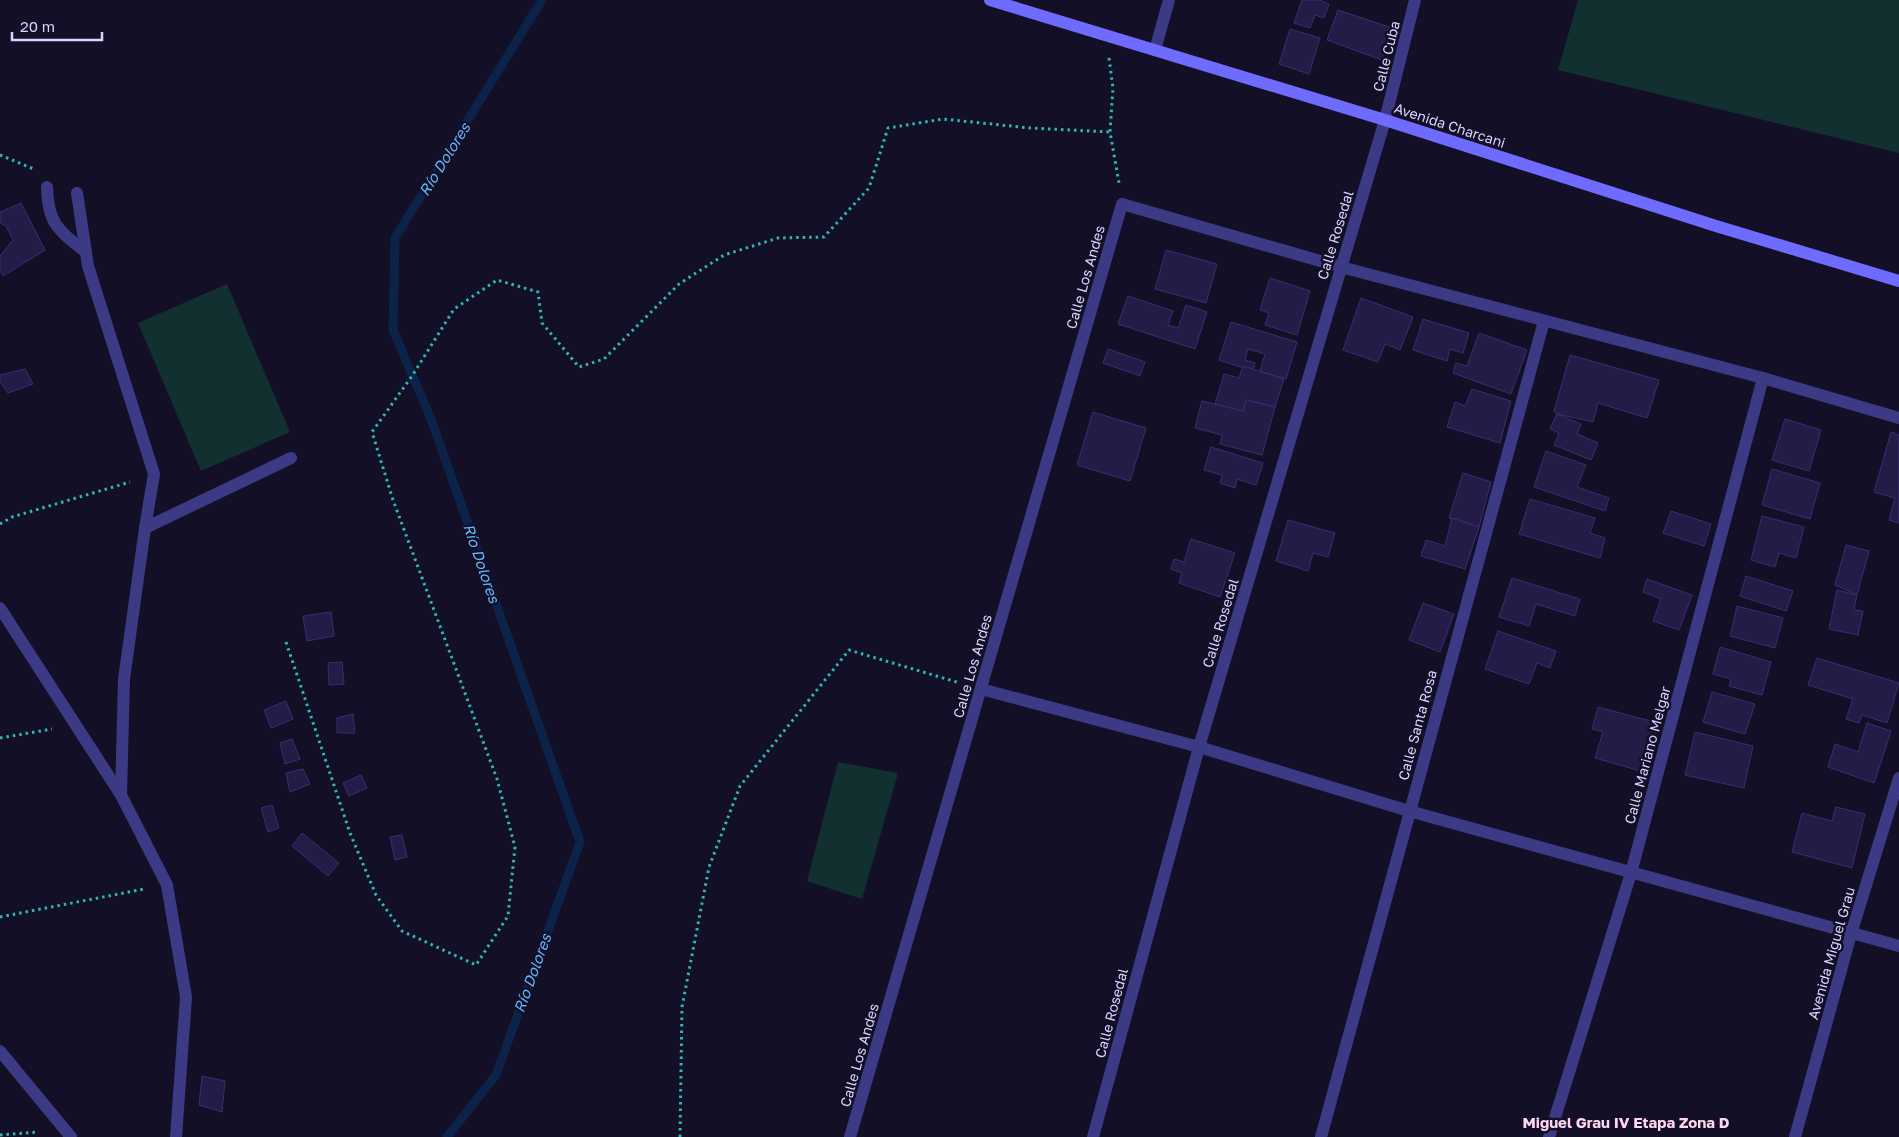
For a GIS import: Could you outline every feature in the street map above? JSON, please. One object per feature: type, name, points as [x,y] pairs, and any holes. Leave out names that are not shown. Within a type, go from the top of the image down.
[{"type":"street","name":"Avenida Charcani","points":[[990,0],[1385,120],[1716,226],[1899,281]]},
{"type":"street","points":[[1155,50],[1169,0]]},
{"type":"street","name":"Calle Cuba","points":[[1385,120],[1415,0]]},
{"type":"street","name":"Calle Rosedal","points":[[1094,1137],[1199,747],[1385,120]]},
{"type":"street","points":[[47,187],[48,209],[59,230],[86,252]]},
{"type":"street","points":[[77,193],[86,252],[104,322],[154,474],[124,679],[121,795]]},
{"type":"street","points":[[1122,204],[1341,267],[1763,378],[1899,418]]},
{"type":"street","name":"Calle Los Andes","points":[[850,1137],[1122,204]]},
{"type":"street","name":"Calle Santa Rosa","points":[[1321,1137],[1544,321]]},
{"type":"street","name":"Calle Mariano Melgar","points":[[1549,1137],[1631,873],[1763,378]]},
{"type":"street","points":[[145,528],[291,458]]},
{"type":"street","points":[[0,608],[77,724],[121,795],[167,885],[186,997],[176,1137]]},
{"type":"street","points":[[981,690],[1199,747],[1409,811],[1899,946]]},
{"type":"street","name":"Avenida Miguel Grau","points":[[1795,1137],[1851,934],[1899,778]]},
{"type":"street","points":[[0,1051],[69,1134]]},
{"type":"path","points":[[1105,35],[1113,88],[1110,132],[1122,204]]},
{"type":"path","points":[[286,642],[350,833],[376,895],[402,931],[476,965],[508,916],[515,847],[497,779],[396,509],[372,432],[412,376],[454,309],[497,280],[538,292],[542,323],[578,366],[604,358],[679,284],[724,255],[778,238],[824,237],[869,188],[888,128],[942,119],[1030,128],[1110,132]]},
{"type":"path","points":[[0,155],[42,172]]},
{"type":"path","points":[[0,524],[12,518],[154,474]]},
{"type":"path","points":[[680,1137],[682,1007],[709,867],[740,786],[849,650],[981,690]]},
{"type":"path","points":[[0,738],[77,724]]},
{"type":"path","points":[[0,918],[167,885]]},
{"type":"path","points":[[0,1135],[69,1134]]},
{"type":"green space","points":[[1578,0],[1899,0],[1899,153],[1558,70]]},
{"type":"green space","points":[[227,284],[290,432],[201,471],[138,323]]},
{"type":"green space","points":[[838,762],[898,773],[862,899],[807,881]]},
{"type":"building","points":[[1302,0],[1319,0],[1329,4],[1324,18],[1315,15],[1310,28],[1294,23]]},
{"type":"building","points":[[1338,10],[1389,27],[1382,60],[1327,40]]},
{"type":"building","points":[[1290,29],[1320,38],[1309,74],[1279,64]]},
{"type":"building","points":[[21,203],[45,250],[3,276],[0,270],[0,256],[13,240],[6,226],[0,223],[0,212]]},
{"type":"building","points":[[1166,250],[1217,264],[1206,303],[1155,289]]},
{"type":"building","points":[[1270,278],[1310,291],[1297,335],[1265,325],[1269,313],[1260,310]]},
{"type":"building","points":[[1128,296],[1173,311],[1168,325],[1178,328],[1186,305],[1207,312],[1195,349],[1118,324]]},
{"type":"building","points":[[1361,298],[1413,317],[1400,350],[1385,344],[1378,362],[1343,350]]},
{"type":"building","points":[[1423,319],[1469,333],[1463,353],[1450,349],[1447,361],[1413,350]]},
{"type":"building","points":[[1231,322],[1297,342],[1286,379],[1260,371],[1265,354],[1248,349],[1245,360],[1255,363],[1253,371],[1219,360]]},
{"type":"building","points":[[1479,333],[1527,350],[1511,394],[1453,373],[1456,363],[1467,366]]},
{"type":"building","points":[[1108,349],[1145,362],[1140,376],[1103,363]]},
{"type":"building","points":[[1570,355],[1659,380],[1647,418],[1598,403],[1593,422],[1557,414],[1554,411]]},
{"type":"building","points":[[1243,366],[1284,379],[1275,407],[1246,400],[1243,411],[1215,404],[1224,374],[1239,378]]},
{"type":"building","points":[[25,369],[33,384],[8,393],[0,382],[0,375]]},
{"type":"building","points":[[1472,389],[1511,401],[1500,443],[1447,427],[1455,402],[1465,406]]},
{"type":"building","points":[[1246,400],[1275,407],[1262,455],[1220,444],[1222,435],[1195,428],[1202,401],[1243,411]]},
{"type":"building","points":[[1093,412],[1146,428],[1130,481],[1077,465]]},
{"type":"building","points":[[1557,414],[1581,424],[1577,434],[1598,443],[1591,460],[1554,445],[1559,433],[1550,429]]},
{"type":"building","points":[[1785,419],[1821,430],[1809,471],[1772,460]]},
{"type":"building","points":[[1891,432],[1899,435],[1899,523],[1889,520],[1895,498],[1874,492]]},
{"type":"building","points":[[1211,447],[1263,463],[1256,485],[1237,479],[1235,488],[1220,483],[1222,475],[1204,470]]},
{"type":"building","points":[[1546,451],[1586,465],[1577,487],[1609,498],[1605,511],[1534,487]]},
{"type":"building","points":[[1772,469],[1820,483],[1810,519],[1762,505]]},
{"type":"building","points":[[1463,473],[1491,482],[1479,527],[1449,518]]},
{"type":"building","points":[[1530,499],[1595,518],[1590,533],[1605,538],[1600,558],[1519,534]]},
{"type":"building","points":[[1671,511],[1711,524],[1704,546],[1663,533]]},
{"type":"building","points":[[1762,516],[1804,527],[1796,558],[1779,553],[1775,567],[1751,560]]},
{"type":"building","points":[[1452,518],[1479,527],[1465,569],[1421,556],[1426,540],[1445,546]]},
{"type":"building","points":[[1288,520],[1335,533],[1328,557],[1313,553],[1308,571],[1276,561]]},
{"type":"building","points":[[1191,539],[1235,553],[1220,597],[1179,583],[1182,573],[1171,569],[1174,559],[1184,562]]},
{"type":"building","points":[[1846,545],[1869,551],[1857,595],[1835,585]]},
{"type":"building","points":[[1746,576],[1793,591],[1786,611],[1740,596]]},
{"type":"building","points":[[1512,578],[1580,599],[1575,616],[1536,604],[1529,626],[1499,617]]},
{"type":"building","points":[[1647,579],[1692,595],[1679,630],[1653,621],[1661,599],[1643,592]]},
{"type":"building","points":[[1837,590],[1857,595],[1854,610],[1863,611],[1858,635],[1829,629]]},
{"type":"building","points":[[1423,603],[1454,614],[1440,652],[1409,640]]},
{"type":"building","points":[[1737,606],[1783,618],[1775,648],[1730,636]]},
{"type":"building","points":[[331,612],[334,636],[307,641],[303,616]]},
{"type":"building","points":[[1498,631],[1556,651],[1550,668],[1537,663],[1529,684],[1485,669]]},
{"type":"building","points":[[1720,647],[1771,662],[1762,695],[1729,686],[1731,679],[1713,674]]},
{"type":"building","points":[[1817,658],[1899,683],[1887,723],[1862,715],[1859,723],[1846,719],[1853,699],[1808,685]]},
{"type":"building","points":[[342,662],[344,684],[329,685],[328,663]]},
{"type":"building","points":[[1712,692],[1755,704],[1745,734],[1703,722]]},
{"type":"building","points":[[286,701],[293,719],[271,728],[264,710]]},
{"type":"building","points":[[1598,707],[1658,723],[1644,772],[1595,758],[1603,732],[1592,729]]},
{"type":"building","points":[[353,714],[355,733],[337,733],[337,718]]},
{"type":"building","points":[[1867,723],[1891,731],[1874,783],[1828,767],[1835,744],[1858,752]]},
{"type":"building","points":[[1695,732],[1753,746],[1744,788],[1685,775]]},
{"type":"building","points":[[292,739],[300,759],[285,764],[280,743]]},
{"type":"building","points":[[303,769],[310,784],[290,792],[286,773]]},
{"type":"building","points":[[361,775],[367,788],[349,796],[343,783]]},
{"type":"building","points":[[272,805],[279,828],[268,832],[261,808]]},
{"type":"building","points":[[1836,807],[1865,814],[1852,868],[1792,852],[1802,813],[1832,821]]},
{"type":"building","points":[[302,833],[339,863],[328,876],[292,846]]},
{"type":"building","points":[[402,835],[407,857],[395,860],[390,837]]},
{"type":"building","points":[[202,1076],[225,1081],[222,1112],[199,1105]]},
{"type":"waterway","name":"Río Dolores","points":[[447,1137],[496,1075],[580,842],[431,419],[393,330],[395,238],[542,0]]},
{"type":"district","name":"Miguel Grau IV Etapa Zona D","points":[[1626,1122]]}]
